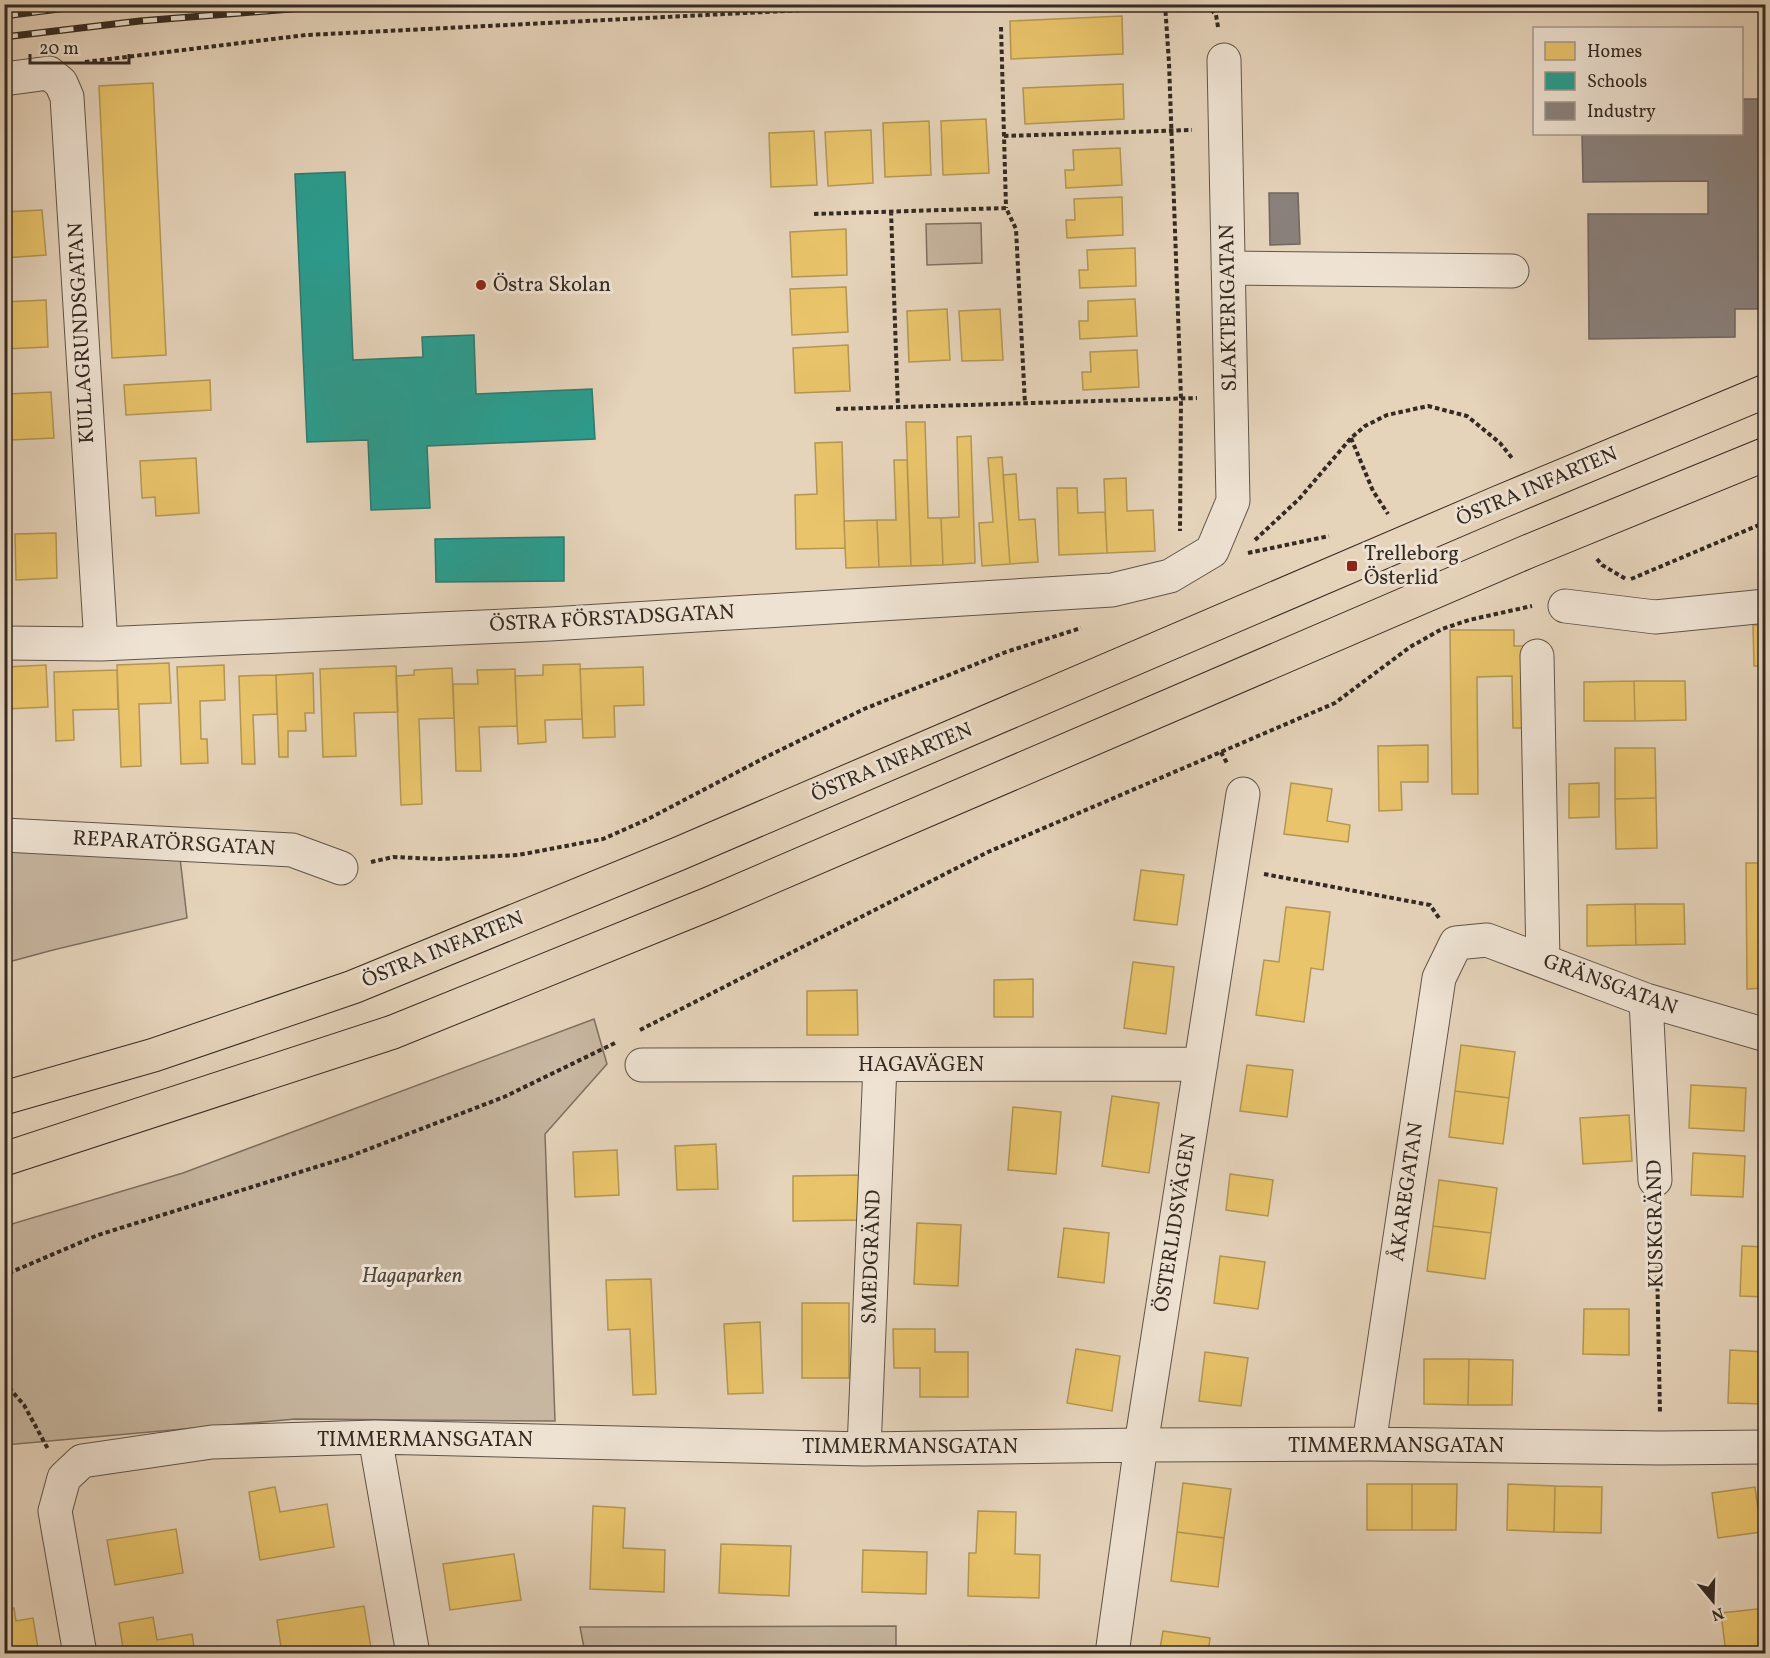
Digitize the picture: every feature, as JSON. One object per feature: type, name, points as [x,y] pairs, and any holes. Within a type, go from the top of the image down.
[{"type":"main road","name":"ÖSTRA INFARTEN","points":[[4,1098],[154,1054],[353,987],[678,854],[1495,504],[1766,391]]},
{"type":"main road","points":[[4,1159],[404,1027],[711,903],[1529,551],[1766,454]]},
{"type":"street","name":"SLAKTERIGATAN","points":[[1224,60],[1233,501],[1227,553]]},
{"type":"street","points":[[4,79],[49,73]]},
{"type":"street","name":"KULLAGRUNDSGATAN","points":[[49,73],[61,83],[67,97],[72,150],[101,644]]},
{"type":"street","points":[[1228,268],[1512,271]]},
{"type":"street","name":"ÖSTRA FÖRSTADSGATAN","points":[[4,643],[101,644],[550,624],[1112,590],[1170,576],[1227,553]]},
{"type":"street","points":[[1565,606],[1655,616],[1766,606]]},
{"type":"street","points":[[1537,656],[1543,961]]},
{"type":"street","name":"ÖSTERLIDSVÄGEN","points":[[1112,1653],[1141,1445],[1243,794]]},
{"type":"street","name":"REPARATÖRSGATAN","points":[[4,835],[292,850],[341,868]]},
{"type":"street","name":"GRÄNSGATAN","points":[[1456,943],[1487,940],[1646,1000],[1766,1035]]},
{"type":"street","name":"ÅKAREGATAN","points":[[1369,1444],[1439,978],[1456,943]]},
{"type":"street","name":"KUSKGRÄND","points":[[1646,1000],[1655,1180]]},
{"type":"street","name":"HAGAVÄGEN","points":[[642,1065],[1201,1064]]},
{"type":"street","name":"SMEDGRÄND","points":[[864,1449],[880,1065]]},
{"type":"street","points":[[375,1437],[413,1653]]},
{"type":"street","name":"TIMMERMANSGATAN","points":[[64,1478],[82,1461],[212,1442],[375,1437],[864,1449],[1369,1444],[1660,1448],[1766,1447]]},
{"type":"street","points":[[64,1478],[55,1511],[80,1653]]},
{"type":"path","points":[[49,73],[87,62],[306,35],[925,4]]},
{"type":"path","points":[[1165,4],[1181,398],[1180,535],[1170,576]]},
{"type":"path","points":[[1001,27],[1006,208],[1016,229],[1025,404]]},
{"type":"path","points":[[1004,136],[1225,129]]},
{"type":"path","points":[[814,214],[1006,208]]},
{"type":"path","points":[[891,211],[898,408]]},
{"type":"path","points":[[836,410],[1231,397]]},
{"type":"path","points":[[1250,544],[1299,499],[1351,438],[1365,426],[1387,415],[1428,406],[1467,416],[1500,443],[1512,458]]},
{"type":"path","points":[[1351,438],[1373,491],[1388,514]]},
{"type":"path","points":[[1628,580],[1766,522]]},
{"type":"path","points":[[1227,553],[1340,534]]},
{"type":"path","points":[[1594,555],[1602,565],[1635,584]]},
{"type":"path","points":[[633,1034],[987,852],[1335,703],[1410,647],[1442,629],[1469,620],[1539,605],[1565,606]]},
{"type":"path","points":[[341,868],[393,857],[438,859],[518,855],[603,839],[648,819],[864,709],[1006,652],[1082,628]]},
{"type":"path","points":[[1232,868],[1430,905],[1456,943]]},
{"type":"path","points":[[4,1279],[9,1274],[98,1235],[348,1157],[504,1097],[622,1039]]},
{"type":"path","name":"KUSKGRÄND","points":[[1655,1180],[1660,1448]]},
{"type":"path","points":[[4,1382],[24,1405],[64,1478]]},
{"type":"green space","points":[[981,223],[982,263],[927,265],[926,224]]},
{"type":"green space","points":[[5,850],[180,858],[187,918],[5,963]]},
{"type":"green space","name":"Hagaparken","points":[[594,1019],[607,1064],[545,1134],[555,1421],[295,1419],[5,1445],[5,1226],[183,1173]]},
{"type":"green space","points":[[896,1626],[896,1654],[585,1653],[580,1627]]},
{"type":"building: Homes","points":[[1122,16],[1123,54],[1011,59],[1010,21]]},
{"type":"building: Homes","points":[[153,83],[166,355],[112,358],[99,86]]},
{"type":"building: Homes","points":[[1123,84],[1124,119],[1025,124],[1023,88]]},
{"type":"building: Homes","points":[[986,119],[989,173],[943,175],[941,121]]},
{"type":"building: Homes","points":[[929,121],[931,175],[885,177],[883,123]]},
{"type":"building: Homes","points":[[871,130],[873,183],[828,186],[825,132]]},
{"type":"building: Homes","points":[[814,131],[817,185],[771,187],[769,133]]},
{"type":"building: Homes","points":[[1120,148],[1122,185],[1066,188],[1065,170],[1074,170],[1073,150]]},
{"type":"building: Homes","points":[[1122,197],[1123,235],[1067,238],[1066,220],[1075,220],[1074,199]]},
{"type":"building: Homes","points":[[42,210],[46,255],[4,258],[4,212]]},
{"type":"building: Homes","points":[[846,229],[847,275],[792,277],[790,232]]},
{"type":"building: Homes","points":[[1135,248],[1136,286],[1080,288],[1079,270],[1088,270],[1087,250]]},
{"type":"building: Homes","points":[[846,287],[848,332],[792,335],[790,289]]},
{"type":"building: Homes","points":[[1135,299],[1137,336],[1080,339],[1079,321],[1088,321],[1088,301]]},
{"type":"building: Homes","points":[[46,300],[48,347],[5,349],[4,302]]},
{"type":"building: Homes","points":[[947,309],[950,360],[909,362],[907,311]]},
{"type":"building: Homes","points":[[1000,309],[1003,360],[962,361],[959,311]]},
{"type":"building: Homes","points":[[848,345],[850,391],[795,393],[793,348]]},
{"type":"building: Homes","points":[[1137,350],[1139,387],[1083,390],[1082,372],[1091,372],[1090,352]]},
{"type":"building: Homes","points":[[210,380],[211,410],[126,415],[124,385]]},
{"type":"building: Homes","points":[[51,392],[54,438],[10,440],[7,394]]},
{"type":"building: Homes","points":[[906,422],[925,422],[928,518],[941,518],[943,565],[911,566]]},
{"type":"building: Homes","points":[[971,436],[975,563],[943,565],[941,518],[959,517],[957,437]]},
{"type":"building: Homes","points":[[842,442],[845,548],[796,549],[795,495],[817,494],[815,443]]},
{"type":"building: Homes","points":[[1002,457],[1010,564],[982,566],[979,523],[993,522],[988,458]]},
{"type":"building: Homes","points":[[196,458],[199,513],[156,516],[155,497],[142,498],[140,461]]},
{"type":"building: Homes","points":[[894,460],[907,460],[911,566],[879,567],[877,520],[896,520]]},
{"type":"building: Homes","points":[[1016,474],[1019,520],[1035,519],[1038,562],[1010,564],[1003,475]]},
{"type":"building: Homes","points":[[1126,478],[1127,511],[1153,510],[1155,551],[1107,553],[1104,479]]},
{"type":"building: Homes","points":[[1057,488],[1077,488],[1078,513],[1105,512],[1107,553],[1059,555]]},
{"type":"building: Homes","points":[[877,520],[879,567],[846,568],[844,521]]},
{"type":"building: Homes","points":[[56,533],[57,578],[16,580],[15,534]]},
{"type":"building: Homes","points":[[1753,625],[1766,625],[1766,666],[1754,666]]},
{"type":"building: Homes","points":[[1450,630],[1514,630],[1514,646],[1532,646],[1533,728],[1513,728],[1512,676],[1477,677],[1478,794],[1452,794]]},
{"type":"building: Homes","points":[[169,663],[171,703],[139,704],[141,766],[121,767],[117,665]]},
{"type":"building: Homes","points":[[580,664],[582,719],[545,720],[546,742],[518,744],[515,676],[543,675],[543,665]]},
{"type":"building: Homes","points":[[46,665],[48,707],[6,709],[5,667]]},
{"type":"building: Homes","points":[[224,665],[225,700],[200,701],[201,739],[207,739],[208,763],[181,764],[177,667]]},
{"type":"building: Homes","points":[[396,666],[398,712],[354,713],[356,756],[323,757],[320,669]]},
{"type":"building: Homes","points":[[4,667],[6,709],[4,709]]},
{"type":"building: Homes","points":[[643,667],[644,705],[614,706],[615,737],[583,738],[580,669]]},
{"type":"building: Homes","points":[[452,668],[454,718],[419,719],[422,804],[401,805],[396,676],[414,675],[414,670]]},
{"type":"building: Homes","points":[[515,669],[517,726],[479,727],[481,771],[456,771],[453,684],[478,684],[477,670]]},
{"type":"building: Homes","points":[[117,670],[118,709],[73,710],[74,740],[56,741],[54,672]]},
{"type":"building: Homes","points":[[313,673],[314,713],[305,713],[306,731],[288,731],[288,757],[279,757],[276,675]]},
{"type":"building: Homes","points":[[276,675],[277,714],[253,715],[255,764],[242,764],[239,676]]},
{"type":"building: Homes","points":[[1634,681],[1685,681],[1686,720],[1635,721]]},
{"type":"building: Homes","points":[[1634,681],[1635,721],[1584,721],[1584,682]]},
{"type":"building: Homes","points":[[1428,745],[1428,782],[1401,782],[1402,810],[1379,811],[1378,746]]},
{"type":"building: Homes","points":[[1615,748],[1655,748],[1656,798],[1615,799]]},
{"type":"building: Homes","points":[[1291,783],[1332,789],[1327,821],[1350,825],[1348,842],[1284,834]]},
{"type":"building: Homes","points":[[1599,783],[1599,817],[1569,818],[1569,784]]},
{"type":"building: Homes","points":[[1656,798],[1657,848],[1616,849],[1615,799]]},
{"type":"building: Homes","points":[[1746,863],[1766,863],[1766,988],[1747,989]]},
{"type":"building: Homes","points":[[1141,870],[1184,875],[1177,925],[1134,920]]},
{"type":"building: Homes","points":[[1635,904],[1636,945],[1587,946],[1587,905]]},
{"type":"building: Homes","points":[[1635,904],[1684,904],[1685,944],[1636,945]]},
{"type":"building: Homes","points":[[1286,907],[1330,912],[1323,970],[1311,968],[1304,1022],[1256,1015],[1264,960],[1279,962]]},
{"type":"building: Homes","points":[[1133,962],[1174,967],[1166,1034],[1124,1028]]},
{"type":"building: Homes","points":[[1033,979],[1033,1017],[994,1017],[994,980]]},
{"type":"building: Homes","points":[[857,990],[858,1035],[807,1035],[807,991]]},
{"type":"building: Homes","points":[[1461,1045],[1515,1052],[1509,1098],[1455,1091]]},
{"type":"building: Homes","points":[[1247,1065],[1293,1070],[1287,1117],[1240,1111]]},
{"type":"building: Homes","points":[[1691,1085],[1746,1088],[1744,1131],[1689,1128]]},
{"type":"building: Homes","points":[[1455,1091],[1509,1098],[1503,1144],[1449,1137]]},
{"type":"building: Homes","points":[[1112,1096],[1159,1103],[1149,1173],[1102,1166]]},
{"type":"building: Homes","points":[[1013,1107],[1061,1112],[1056,1174],[1008,1170]]},
{"type":"building: Homes","points":[[1629,1115],[1632,1161],[1583,1164],[1580,1118]]},
{"type":"building: Homes","points":[[716,1144],[718,1189],[677,1190],[675,1146]]},
{"type":"building: Homes","points":[[617,1150],[619,1195],[575,1197],[573,1152]]},
{"type":"building: Homes","points":[[1693,1153],[1745,1156],[1743,1197],[1691,1195]]},
{"type":"building: Homes","points":[[1230,1174],[1273,1180],[1268,1216],[1226,1210]]},
{"type":"building: Homes","points":[[863,1175],[863,1220],[793,1221],[793,1176]]},
{"type":"building: Homes","points":[[1439,1180],[1497,1188],[1491,1233],[1433,1226]]},
{"type":"building: Homes","points":[[917,1223],[961,1225],[958,1286],[914,1284]]},
{"type":"building: Homes","points":[[1433,1226],[1491,1233],[1485,1279],[1427,1271]]},
{"type":"building: Homes","points":[[1064,1228],[1109,1233],[1104,1283],[1058,1277]]},
{"type":"building: Homes","points":[[1742,1246],[1766,1247],[1766,1297],[1740,1296]]},
{"type":"building: Homes","points":[[1220,1256],[1265,1262],[1258,1309],[1214,1303]]},
{"type":"building: Homes","points":[[651,1279],[656,1394],[633,1395],[630,1329],[608,1330],[606,1280]]},
{"type":"building: Homes","points":[[802,1303],[849,1303],[849,1378],[802,1378]]},
{"type":"building: Homes","points":[[1584,1309],[1629,1309],[1629,1355],[1583,1354]]},
{"type":"building: Homes","points":[[760,1322],[763,1393],[728,1394],[724,1324]]},
{"type":"building: Homes","points":[[893,1329],[935,1329],[935,1352],[968,1352],[968,1397],[920,1397],[920,1368],[894,1368]]},
{"type":"building: Homes","points":[[1076,1349],[1120,1356],[1112,1411],[1067,1403]]},
{"type":"building: Homes","points":[[1730,1350],[1766,1352],[1766,1404],[1728,1403]]},
{"type":"building: Homes","points":[[1205,1352],[1248,1358],[1241,1406],[1199,1401]]},
{"type":"building: Homes","points":[[1424,1359],[1469,1359],[1468,1405],[1424,1404]]},
{"type":"building: Homes","points":[[1469,1359],[1513,1360],[1512,1405],[1468,1405]]},
{"type":"building: Homes","points":[[1183,1483],[1231,1489],[1224,1538],[1177,1532]]},
{"type":"building: Homes","points":[[1367,1484],[1412,1484],[1412,1530],[1367,1530]]},
{"type":"building: Homes","points":[[1412,1484],[1457,1484],[1456,1530],[1412,1530]]},
{"type":"building: Homes","points":[[1508,1484],[1555,1486],[1554,1532],[1507,1530]]},
{"type":"building: Homes","points":[[1555,1486],[1602,1487],[1601,1533],[1554,1532]]},
{"type":"building: Homes","points":[[275,1487],[280,1512],[327,1504],[334,1547],[260,1560],[249,1492]]},
{"type":"building: Homes","points":[[1755,1487],[1761,1532],[1718,1538],[1712,1493]]},
{"type":"building: Homes","points":[[593,1506],[625,1508],[623,1548],[665,1550],[664,1592],[590,1589]]},
{"type":"building: Homes","points":[[978,1511],[1016,1512],[1015,1554],[1040,1555],[1039,1598],[968,1596],[969,1553],[976,1553]]},
{"type":"building: Homes","points":[[176,1529],[183,1573],[115,1585],[107,1540]]},
{"type":"building: Homes","points":[[1177,1532],[1224,1538],[1218,1587],[1171,1581]]},
{"type":"building: Homes","points":[[721,1544],[791,1546],[789,1596],[719,1593]]},
{"type":"building: Homes","points":[[863,1550],[927,1552],[926,1594],[862,1592]]},
{"type":"building: Homes","points":[[514,1554],[521,1600],[450,1610],[443,1564]]},
{"type":"building: Homes","points":[[364,1606],[372,1654],[282,1654],[277,1620]]},
{"type":"building: Homes","points":[[14,1608],[16,1621],[33,1618],[39,1654],[4,1654],[4,1609]]},
{"type":"building: Homes","points":[[1766,1608],[1766,1654],[1726,1654],[1721,1613]]},
{"type":"building: Homes","points":[[153,1617],[157,1640],[192,1634],[195,1654],[124,1654],[119,1623]]},
{"type":"building: Homes","points":[[1163,1631],[1210,1638],[1208,1654],[1159,1654]]},
{"type":"building: Homes","points":[[969,1646],[1017,1647],[1017,1654],[969,1654]]},
{"type":"building: Homes","points":[[501,1648],[502,1654],[465,1654]]},
{"type":"building: Schools","points":[[345,172],[353,360],[423,357],[422,337],[474,335],[476,394],[592,389],[595,439],[427,446],[430,508],[371,510],[368,440],[307,442],[295,174]]},
{"type":"building: Schools","points":[[564,537],[564,581],[436,582],[435,539]]},
{"type":"building: Industry","points":[[1762,65],[1766,65],[1766,309],[1735,309],[1735,337],[1589,339],[1588,214],[1708,214],[1708,181],[1583,182],[1582,135],[1743,135],[1743,99],[1763,99]]},
{"type":"building: Industry","points":[[1269,193],[1298,193],[1300,244],[1270,245]]},
{"type":"railway","points":[[4,16],[98,4]]},
{"type":"railway","points":[[4,37],[140,21],[354,4]]},
{"type":"place","name":"Östra Skolan","points":[[481,285]]},
{"type":"place","name":"Trelleborg Österlid","points":[[1352,566]]}]
